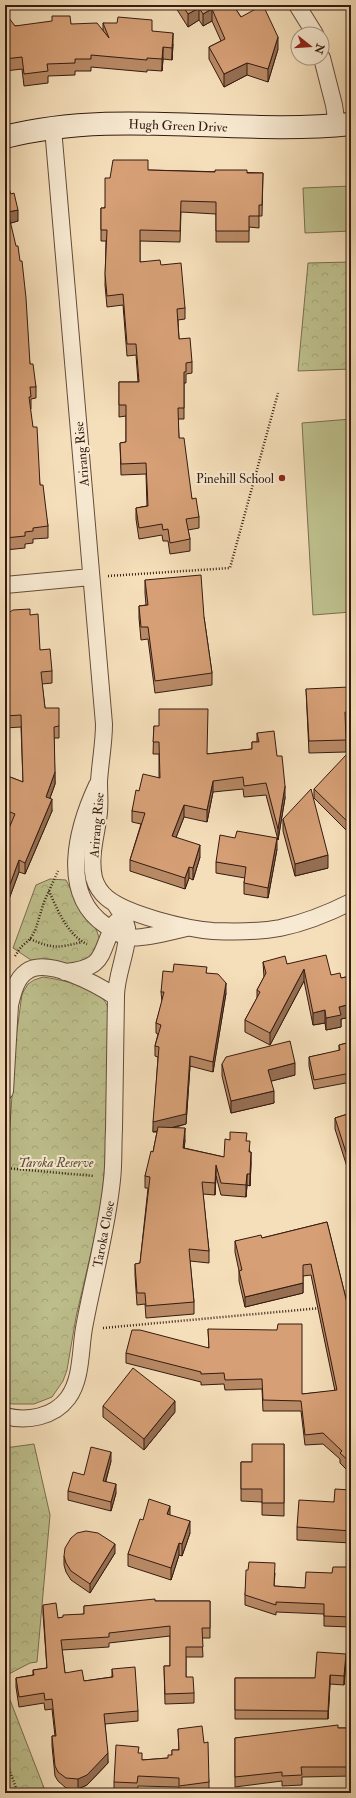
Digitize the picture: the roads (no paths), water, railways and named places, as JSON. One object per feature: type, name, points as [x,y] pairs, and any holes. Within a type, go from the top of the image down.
[{"type":"main road","name":"Hugh Green Drive","points":[[5,137],[53,128],[118,123],[263,127],[344,125]]},
{"type":"street","points":[[297,5],[310,26]]},
{"type":"street","points":[[324,66],[334,105],[344,125]]},
{"type":"street","name":"Arirang Rise","points":[[53,128],[104,724],[102,761],[99,780],[99,812],[95,830],[92,866],[95,879],[100,890],[124,910],[188,927],[237,932],[280,928],[333,911],[351,902]]},
{"type":"street","points":[[5,585],[92,577]]},
{"type":"street","name":"Arirang Rise","points":[[99,780],[86,809],[75,871],[80,894],[87,906],[94,916],[111,929],[127,937],[160,934],[188,927]]},
{"type":"street","points":[[64,972],[82,970],[94,964],[104,951],[111,929],[124,910]]},
{"type":"street","name":"Taroka Close","points":[[5,1416],[22,1419],[46,1415],[59,1407],[68,1398],[74,1386],[77,1374],[84,1329],[106,1222],[113,1178],[116,997],[117,980],[127,937],[124,910]]},
{"type":"street","points":[[5,1091],[10,1005],[17,982],[22,975],[35,967],[53,969],[93,983],[116,997]]},
{"type":"place","name":"Pinehill School","points":[[282,478]]},
{"type":"park label","name":"Taroka Reserve","points":[[56,1162]]}]
